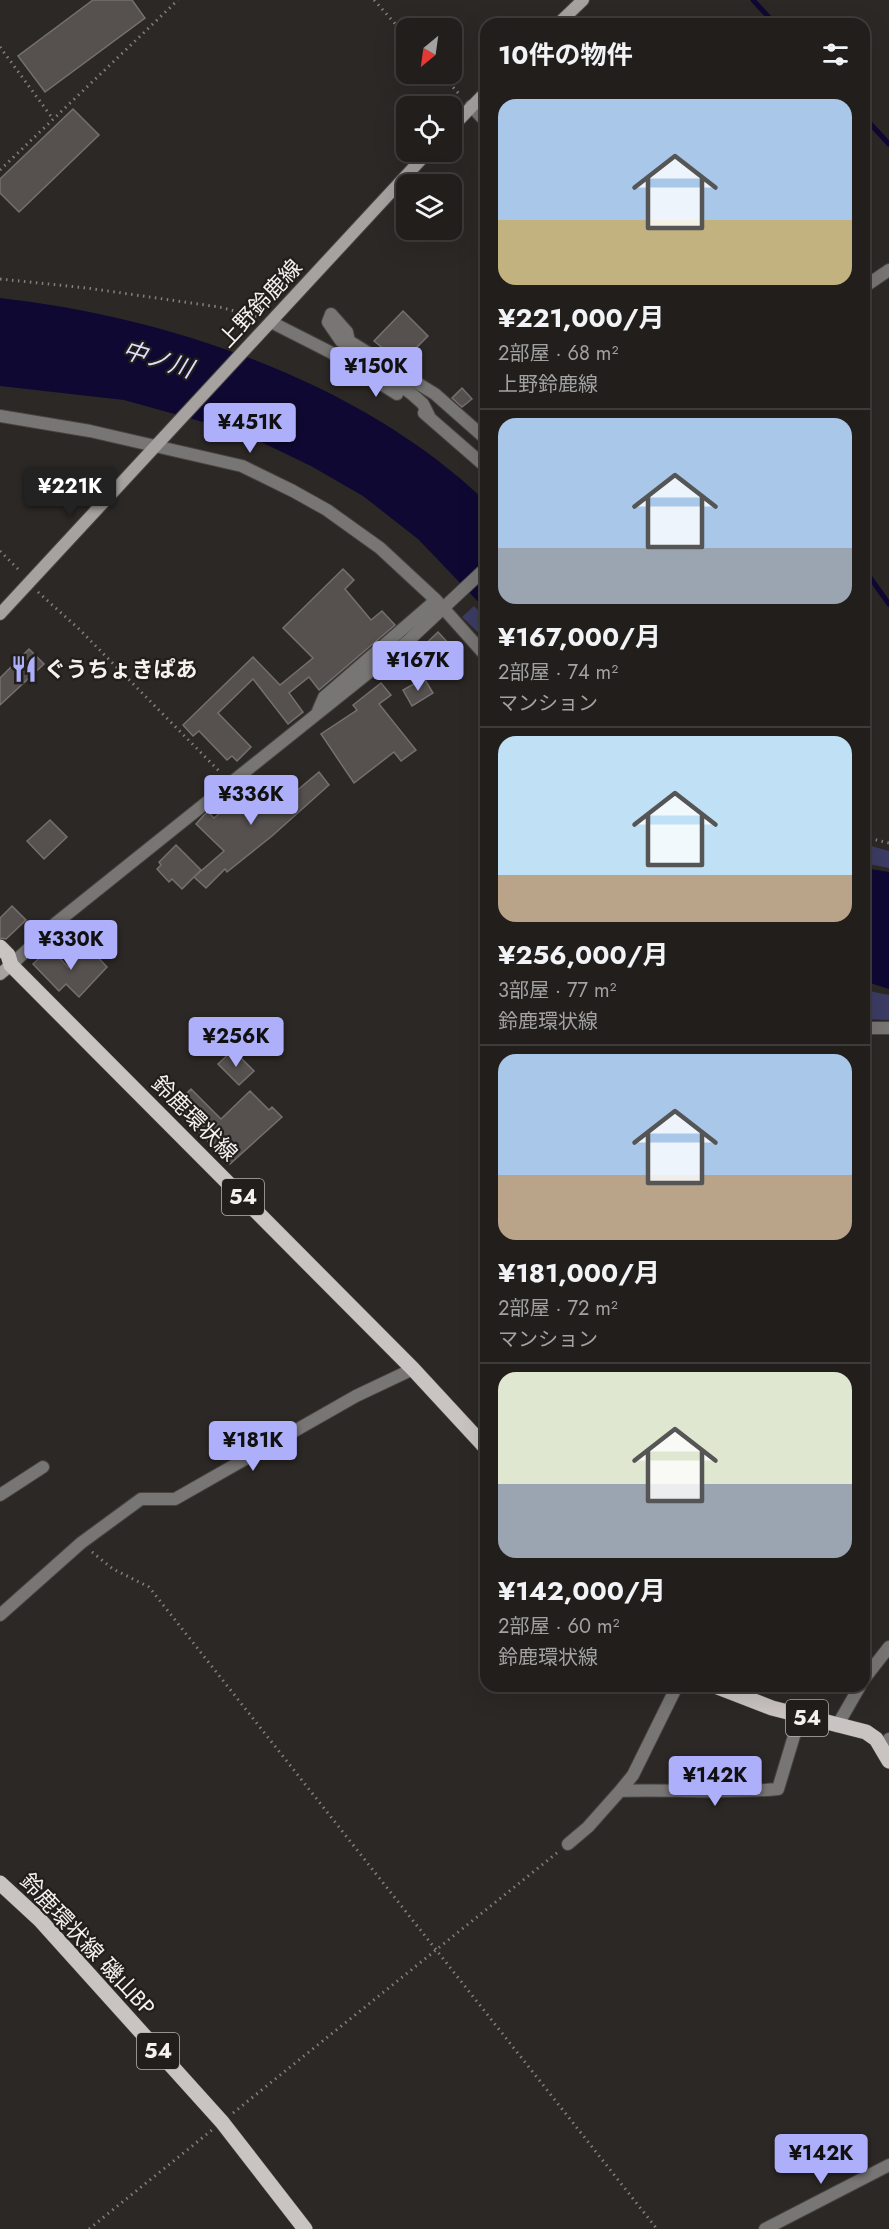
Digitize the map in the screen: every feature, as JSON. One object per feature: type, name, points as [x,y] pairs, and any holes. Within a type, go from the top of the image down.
[{"type":"main road","points":[[564,18],[583,0]]},
{"type":"main road","points":[[462,116],[480,98]]},
{"type":"main road","name":"上野鈴鹿線","points":[[0,614],[419,162]]},
{"type":"main road","name":"鈴鹿環状線","points":[[0,947],[8,954],[5,970],[413,1369],[480,1442]]},
{"type":"main road","name":"54","points":[[731,1692],[772,1708],[866,1732],[886,1749]]},
{"type":"main road","name":"鈴鹿環状線 磯山BP","points":[[0,1883],[40,1920],[222,2122],[305,2229]]},
{"type":"street","points":[[471,106],[480,116]]},
{"type":"street","points":[[870,283],[889,270]]},
{"type":"street","points":[[429,416],[423,404],[413,395],[341,341],[328,322],[331,314],[347,332],[349,341],[435,394],[480,434]]},
{"type":"street","points":[[271,322],[330,352],[429,416],[480,463]]},
{"type":"street","points":[[0,416],[159,443],[242,466],[327,510],[380,548],[442,604],[480,649]]},
{"type":"street","points":[[5,970],[56,923],[408,641],[442,604],[480,573]]},
{"type":"street","points":[[870,1028],[889,1028]]},
{"type":"street","points":[[0,1615],[81,1543],[141,1499],[175,1499],[356,1396],[413,1369]]},
{"type":"street","points":[[0,1495],[43,1467]]},
{"type":"street","points":[[870,1671],[889,1647]]},
{"type":"street","points":[[568,1844],[588,1827],[633,1775],[674,1692]]},
{"type":"street","points":[[837,1726],[857,1692]]},
{"type":"street","points":[[620,1791],[673,1789],[713,1792],[778,1789],[800,1716]]},
{"type":"street","points":[[765,2229],[889,2165]]},
{"type":"path","points":[[0,170],[178,0]]},
{"type":"path","points":[[374,0],[396,25]]},
{"type":"path","points":[[0,47],[53,119]]},
{"type":"path","points":[[450,84],[471,106]]},
{"type":"path","points":[[0,279],[87,288],[219,307],[271,322]]},
{"type":"path","points":[[0,551],[230,782]]},
{"type":"path","points":[[870,838],[889,843]]},
{"type":"path","points":[[81,1543],[114,1569],[149,1587],[437,1948],[657,2229]]},
{"type":"path","points":[[89,2229],[568,1844]]},
{"type":"shaded area","points":[[474,606],[480,612],[480,634],[462,617]]},
{"type":"shaded area","points":[[870,846],[889,851],[889,868],[870,864]]},
{"type":"shaded area","points":[[870,991],[889,995],[889,1020],[870,1019]]},
{"type":"water","name":"中ノ川","points":[[0,298],[64,307],[130,321],[195,339],[260,362],[322,390],[382,422],[436,460],[480,497],[480,604],[418,539],[363,496],[311,466],[259,441],[221,427],[124,400],[0,386]]},
{"type":"water","points":[[870,869],[889,872],[889,989],[870,983]]},
{"type":"building","points":[[93,0],[132,0],[145,18],[45,92],[18,56]]},
{"type":"building","points":[[73,109],[99,135],[19,212],[0,193],[0,179]]},
{"type":"building","points":[[403,311],[428,336],[401,363],[374,341]]},
{"type":"building","points":[[462,388],[472,399],[462,407],[452,398]]},
{"type":"building","points":[[343,569],[354,580],[345,589],[371,620],[382,611],[395,625],[319,690],[309,677],[289,693],[303,712],[288,724],[253,679],[218,713],[251,747],[237,761],[232,756],[227,760],[199,731],[193,736],[183,725],[253,657],[280,685],[313,658],[283,628]]},
{"type":"building","points":[[438,632],[450,645],[427,667],[415,654]]},
{"type":"building","name":"ぐうちょきぱあ","points":[[29,649],[44,664],[0,705],[0,678]]},
{"type":"building","points":[[424,678],[433,693],[412,706],[403,690]]},
{"type":"building","points":[[381,683],[391,695],[379,704],[416,750],[401,761],[394,752],[354,783],[321,734],[357,710],[353,705]]},
{"type":"building","points":[[319,772],[329,785],[272,836],[227,872],[225,869],[206,888],[194,877],[224,851],[196,824],[204,815],[208,812],[214,818],[248,789],[270,813]]},
{"type":"building","points":[[50,820],[67,837],[44,859],[27,841]]},
{"type":"building","points":[[176,845],[201,870],[182,889],[172,879],[169,882],[157,869],[161,865],[159,862]]},
{"type":"building","points":[[12,906],[26,920],[6,939],[0,938],[0,918]]},
{"type":"building","points":[[50,948],[68,967],[89,948],[107,967],[79,997],[66,984],[59,991],[33,964]]},
{"type":"building","points":[[233,1050],[254,1071],[239,1085],[218,1064]]},
{"type":"building","points":[[191,1089],[221,1119],[250,1091],[269,1110],[272,1107],[282,1117],[230,1164],[174,1106]]},
{"type":"waterway","points":[[753,0],[770,18]]},
{"type":"waterway","points":[[870,123],[889,144]]},
{"type":"waterway","points":[[870,577],[889,604]]},
{"type":"place","name":"ぐうちょきぱあ","points":[[24,669]]}]
